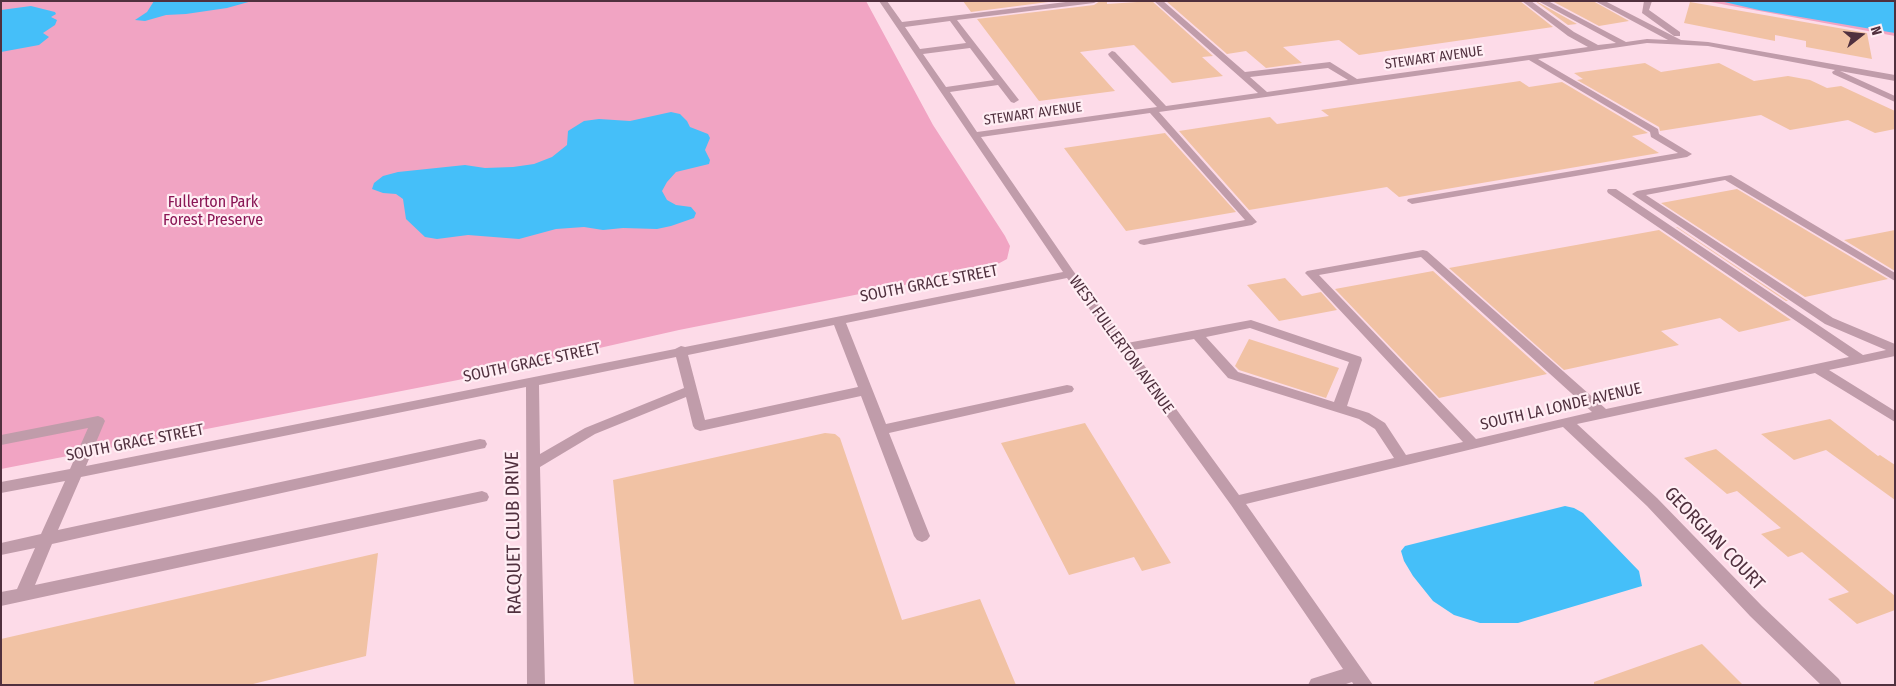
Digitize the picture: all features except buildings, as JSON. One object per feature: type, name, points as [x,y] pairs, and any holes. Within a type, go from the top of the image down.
[{"type":"street","name":"WEST FULLERTON AVENUE","points":[[883,1],[1070,274],[1236,501],[1360,679]]},
{"type":"street","points":[[900,25],[1094,1]]},
{"type":"street","points":[[1158,1],[1266,95]]},
{"type":"street","points":[[1526,1],[1571,34],[1598,49]]},
{"type":"street","points":[[1542,1],[1624,44]]},
{"type":"street","points":[[1599,1],[1684,42]]},
{"type":"street","points":[[1648,1],[1646,11],[1684,42]]},
{"type":"street","points":[[952,19],[1014,100]]},
{"type":"street","name":"STEWART AVENUE","points":[[976,135],[1647,41],[1684,42],[1895,78]]},
{"type":"street","points":[[918,52],[972,45]]},
{"type":"street","points":[[1112,54],[1164,109]]},
{"type":"street","points":[[1412,201],[1687,154],[1654,135],[1655,131],[1531,58]]},
{"type":"street","points":[[1243,75],[1330,65],[1356,82]]},
{"type":"street","points":[[1825,65],[1895,99]]},
{"type":"street","points":[[944,90],[1000,82]]},
{"type":"street","points":[[1144,242],[1252,222],[1152,111]]},
{"type":"street","points":[[1895,278],[1726,177],[1637,194],[1829,321],[1895,351]]},
{"type":"street","points":[[1612,191],[1862,360]]},
{"type":"street","points":[[1473,444],[1311,273],[1423,252],[1604,415]]},
{"type":"street","name":"SOUTH GRACE STREET","points":[[1,488],[681,350],[1070,274]]},
{"type":"street","points":[[838,319],[922,536]]},
{"type":"street","points":[[1123,348],[1250,324],[1356,360],[1339,408]]},
{"type":"street","points":[[1197,335],[1232,376],[1364,416],[1380,426],[1403,461]]},
{"type":"street","points":[[681,350],[700,426],[866,390]]},
{"type":"street","name":"SOUTH LA LONDE AVENUE","points":[[1236,501],[1566,422],[1819,370],[1895,351]]},
{"type":"street","points":[[1819,370],[1895,417]]},
{"type":"street","name":"RACQUET CLUB DRIVE","points":[[532,381],[536,685]]},
{"type":"street","points":[[881,430],[1067,389]]},
{"type":"street","points":[[532,466],[590,431],[691,390]]},
{"type":"street","points":[[1,440],[98,421],[23,594]]},
{"type":"street","name":"GEORGIAN COURT","points":[[1566,422],[1652,502],[1756,611],[1833,685]]},
{"type":"street","points":[[1,549],[480,444]]},
{"type":"street","points":[[1,599],[482,497]]},
{"type":"street","points":[[1317,685],[1360,679]]},
{"type":"green space","name":"Fullerton Park Forest Preserve","points":[[1,1],[866,1],[933,125],[1005,236],[1010,246],[1007,259],[994,266],[970,272],[679,330],[458,380],[1,469]]},
{"type":"green space","points":[[1705,1],[1895,1],[1895,36]]},
{"type":"water","points":[[154,1],[252,1],[227,8],[166,15],[145,21],[135,20],[147,12]]},
{"type":"water","points":[[1720,1],[1895,1],[1895,33],[1759,10]]},
{"type":"water","points":[[31,6],[55,12],[56,14],[51,17],[57,20],[55,25],[43,33],[49,37],[39,45],[1,52],[1,10]]},
{"type":"water","points":[[671,112],[680,114],[690,127],[708,134],[710,138],[705,150],[710,160],[709,164],[676,172],[667,182],[662,191],[667,200],[676,205],[691,207],[696,213],[694,218],[671,226],[657,229],[623,228],[603,230],[584,227],[556,229],[519,239],[468,235],[437,239],[425,237],[406,219],[403,199],[396,194],[383,193],[372,189],[374,183],[383,176],[398,172],[465,165],[485,168],[534,164],[552,157],[567,145],[568,131],[584,121],[599,119],[630,121]]},
{"type":"water","points":[[1565,506],[1583,513],[1639,571],[1642,586],[1518,623],[1480,623],[1454,615],[1433,601],[1413,576],[1404,561],[1401,551],[1405,546]]}]
